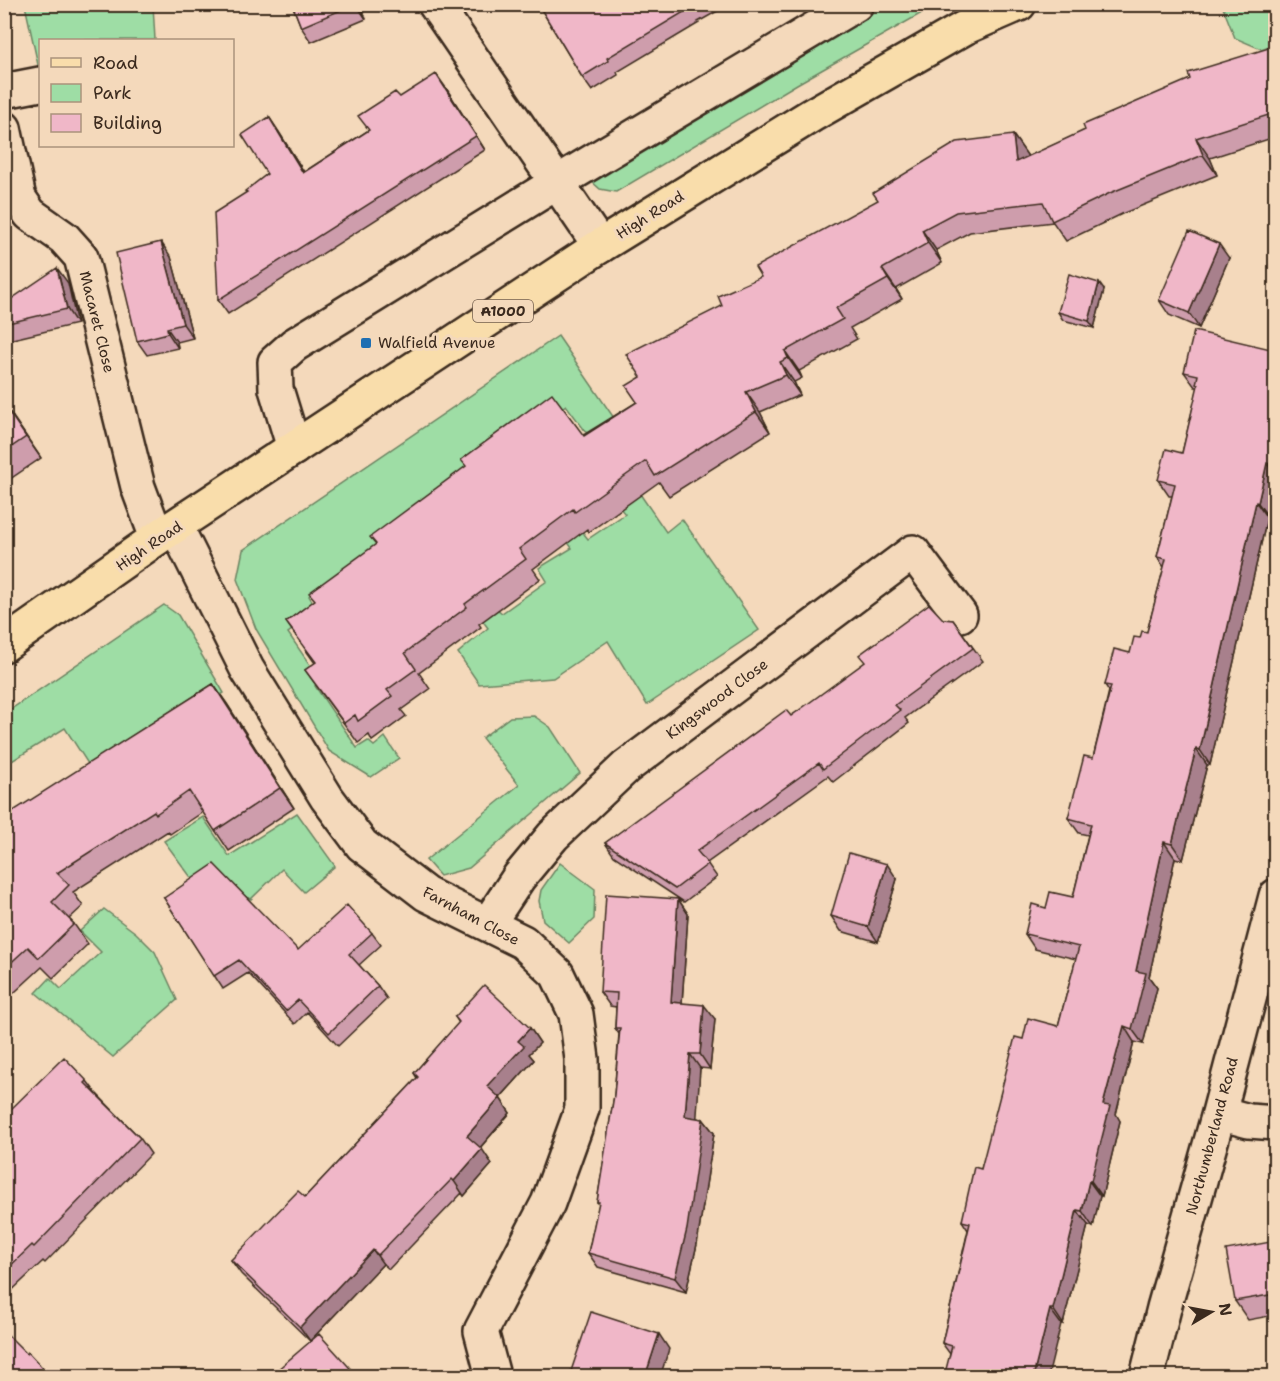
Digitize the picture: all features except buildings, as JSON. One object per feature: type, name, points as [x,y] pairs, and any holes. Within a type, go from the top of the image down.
[{"type":"main road","name":"High Road","points":[[4,645],[167,533],[600,246],[812,115],[966,27],[1018,4]]},
{"type":"street","points":[[435,4],[600,246]]},
{"type":"street","points":[[294,448],[276,389],[275,362],[294,345],[558,182],[856,4]]},
{"type":"street","points":[[4,91],[39,84]]},
{"type":"street","name":"Macaret Close","points":[[4,128],[19,198],[30,214],[64,237],[81,257],[138,488],[167,533]]},
{"type":"street","name":"Farnham Close","points":[[167,533],[247,669],[327,798],[362,845],[426,894],[524,942],[557,974],[576,1014],[582,1059],[582,1109],[551,1192],[482,1331],[493,1377]]},
{"type":"street","name":"Kingswood Close","points":[[488,924],[519,877],[553,836],[626,767],[913,552],[960,615]]},
{"type":"street","name":"Northumberland Road","points":[[1147,1377],[1275,896]]},
{"type":"street","points":[[1219,1113],[1250,1121],[1275,1123]]},
{"type":"green space","points":[[25,5],[153,5],[155,39],[39,39],[39,69]]},
{"type":"green space","points":[[880,5],[936,5],[797,84],[616,192],[600,189],[589,179]]},
{"type":"green space","points":[[1222,5],[1275,5],[1275,44],[1261,49],[1235,38]]},
{"type":"green space","points":[[558,336],[627,437],[603,455],[566,405],[459,479],[464,487],[309,596],[318,611],[288,633],[321,681],[315,686],[357,748],[368,741],[374,746],[385,737],[399,758],[371,777],[329,751],[256,629],[237,579],[243,550]]},
{"type":"green space","points":[[640,494],[666,532],[682,519],[759,630],[647,705],[608,641],[553,678],[479,684],[458,653],[488,628],[482,620],[497,609],[502,613],[547,581],[539,568],[572,548],[567,541],[581,530],[588,539],[625,514],[620,508]]},
{"type":"green space","points":[[164,605],[178,615],[224,693],[94,773],[65,728],[5,764],[4,714]]},
{"type":"green space","points":[[534,716],[550,727],[580,773],[469,868],[440,876],[426,860],[519,785],[482,738],[510,717]]},
{"type":"green space","points":[[297,813],[335,866],[304,892],[282,869],[251,899],[245,896],[222,919],[164,841],[203,817],[229,856]]},
{"type":"green space","points":[[560,863],[595,889],[594,919],[569,943],[543,920],[539,901],[541,890]]},
{"type":"green space","points":[[104,909],[136,933],[155,952],[177,1000],[113,1057],[36,993],[50,978],[61,989],[101,952],[80,931]]},
{"type":"place","name":"Walfield Avenue","points":[[366,343]]}]
